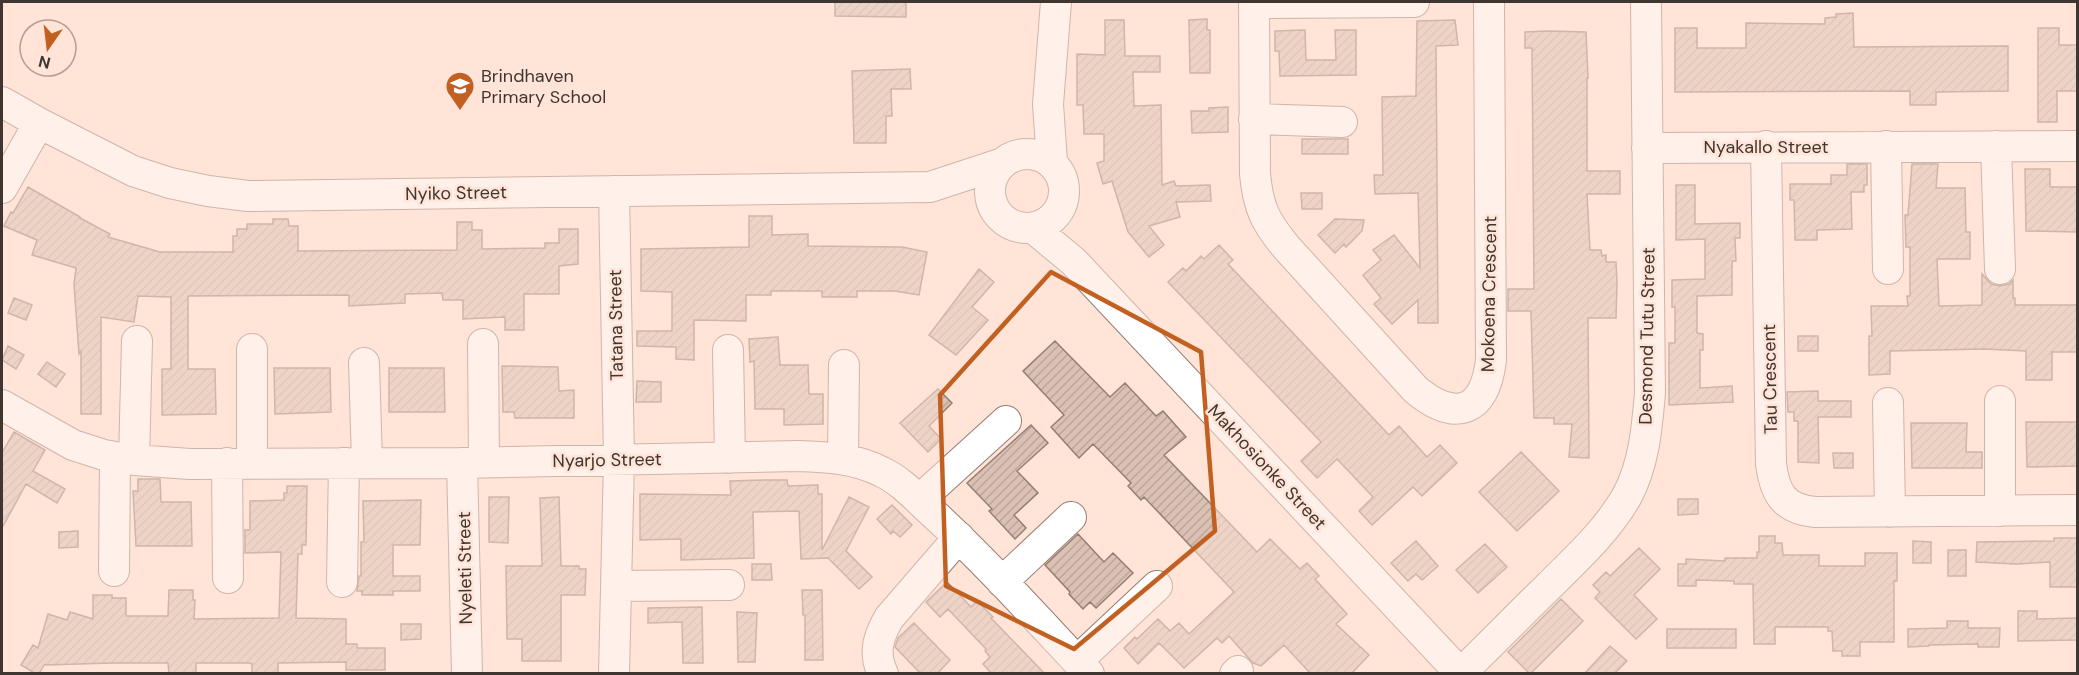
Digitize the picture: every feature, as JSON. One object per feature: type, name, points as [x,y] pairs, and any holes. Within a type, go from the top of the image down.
[{"type":"street","points":[[1048,104],[1009,159],[990,181],[990,200],[994,209],[1006,222],[1023,228],[1032,228],[1050,220],[1062,204],[1064,186],[1062,177],[1052,162],[1048,104],[1056,2]]},
{"type":"street","points":[[1254,2],[1414,2]]},
{"type":"street","name":"Mokoena Crescent","points":[[1254,2],[1254,119],[1257,196],[1262,214],[1272,231],[1416,390],[1441,406],[1454,410],[1464,409],[1484,389],[1491,360],[1490,2]]},
{"type":"street","name":"Desmond Tutu Street","points":[[1460,673],[1609,524],[1628,494],[1641,461],[1650,393],[1646,2]]},
{"type":"street","name":"Nyiko Street","points":[[2,102],[133,171],[170,183],[248,196],[930,187],[1009,159]]},
{"type":"street","points":[[1254,119],[1342,122]]},
{"type":"street","points":[[2,188],[39,123]]},
{"type":"street","name":"Tau Crescent","points":[[1766,146],[1771,464],[1773,479],[1779,494],[1788,504],[1800,511],[2078,510]]},
{"type":"street","points":[[1886,146],[1888,269]]},
{"type":"street","points":[[1996,146],[2000,269]]},
{"type":"street","name":"Nyakallo Street","points":[[1647,148],[2078,146]]},
{"type":"street","points":[[1009,159],[1036,154],[1052,162]]},
{"type":"street","name":"Nyiko Street","points":[[930,187],[994,209]]},
{"type":"street","name":"Tatana Street","points":[[614,191],[619,459],[614,674]]},
{"type":"street","name":"Makhosionke Street","points":[[1062,204],[1063,220],[1073,261]]},
{"type":"street","name":"Makhosionke Street","points":[[1032,228],[1073,261],[1460,673]]},
{"type":"street","points":[[114,571],[137,341]]},
{"type":"street","points":[[473,463],[483,344]]},
{"type":"street","points":[[228,578],[252,349]]},
{"type":"street","points":[[728,350],[730,458]]},
{"type":"street","points":[[342,582],[356,463],[364,363]]},
{"type":"street","points":[[843,459],[844,365]]},
{"type":"street","points":[[2000,401],[2000,511]]},
{"type":"street","points":[[1888,403],[1890,512]]},
{"type":"street","name":"Nyarjo Street","points":[[4,413],[73,445],[124,459],[240,463],[473,463],[797,456],[858,461],[884,472],[959,537],[1083,667],[1157,586]]},
{"type":"street","points":[[918,500],[1006,421]]},
{"type":"street","name":"Nyeleti Street","points":[[467,674],[473,463]]},
{"type":"street","points":[[1002,582],[1071,517]]},
{"type":"street","points":[[883,674],[877,654],[881,631],[959,537]]},
{"type":"street","points":[[616,586],[729,585]]},
{"type":"highlighted area","points":[[1051,272],[1201,352],[1215,531],[1074,649],[946,586],[940,395]]},
{"type":"building","points":[[835,2],[906,2],[906,17],[835,16]]},
{"type":"building","points":[[1853,13],[1854,47],[2008,46],[2008,91],[1936,92],[1936,105],[1910,105],[1910,91],[1675,92],[1675,28],[1697,28],[1697,48],[1746,48],[1746,23],[1825,24],[1825,18],[1836,17],[1836,14]]},
{"type":"building","points":[[1207,19],[1207,30],[1210,30],[1210,73],[1190,73],[1189,20]]},
{"type":"building","points":[[1105,20],[1124,20],[1125,56],[1160,56],[1160,72],[1133,72],[1134,106],[1161,105],[1162,185],[1174,181],[1176,186],[1210,185],[1211,201],[1176,202],[1180,217],[1149,226],[1164,245],[1149,257],[1128,232],[1112,181],[1103,184],[1097,163],[1104,161],[1104,134],[1084,134],[1083,105],[1077,105],[1077,54],[1105,55]]},
{"type":"building","points":[[1455,20],[1458,45],[1436,46],[1438,323],[1418,323],[1418,300],[1392,324],[1374,304],[1381,298],[1363,275],[1381,260],[1373,250],[1394,235],[1420,268],[1418,193],[1375,194],[1374,175],[1383,175],[1382,97],[1416,96],[1417,21]]},
{"type":"building","points":[[2038,28],[2059,28],[2059,45],[2078,45],[2078,91],[2057,91],[2057,122],[2038,122]]},
{"type":"building","points":[[1305,30],[1306,60],[1336,60],[1335,30],[1356,30],[1356,75],[1280,76],[1279,51],[1275,51],[1275,31]]},
{"type":"building","points":[[1525,32],[1586,32],[1587,171],[1620,171],[1620,194],[1587,194],[1590,250],[1601,250],[1602,256],[1606,255],[1606,262],[1616,262],[1617,282],[1616,318],[1588,318],[1589,458],[1569,457],[1572,424],[1554,424],[1554,418],[1534,418],[1531,311],[1508,311],[1508,289],[1534,289],[1532,48],[1525,48]]},
{"type":"building","points":[[910,69],[911,89],[891,89],[892,116],[886,116],[886,143],[854,143],[852,71]]},
{"type":"building","points":[[1228,107],[1228,132],[1192,133],[1191,111],[1209,111],[1209,108]]},
{"type":"building","points":[[1302,139],[1348,139],[1348,154],[1302,154]]},
{"type":"building","points":[[1847,164],[1867,164],[1867,185],[1864,185],[1864,192],[1851,192],[1852,229],[1817,230],[1817,240],[1795,240],[1794,200],[1790,200],[1790,184],[1831,184],[1831,175],[1847,175]]},
{"type":"building","points":[[1912,164],[1938,164],[1936,188],[1965,188],[1966,232],[1970,232],[1970,259],[1937,259],[1939,306],[1982,305],[1982,274],[1991,284],[2000,286],[2009,284],[2013,280],[2015,305],[2078,305],[2078,352],[2052,352],[2052,380],[2026,380],[2026,351],[1984,349],[1890,351],[1890,374],[1869,375],[1869,336],[1872,336],[1871,306],[1908,306],[1910,247],[1906,247],[1905,215],[1908,215]]},
{"type":"building","points":[[2025,169],[2050,169],[2050,187],[2078,187],[2078,232],[2026,231]]},
{"type":"building","points":[[1676,185],[1695,185],[1695,224],[1740,223],[1740,238],[1735,238],[1736,261],[1732,261],[1732,295],[1697,296],[1697,333],[1703,334],[1703,350],[1700,350],[1700,388],[1732,386],[1733,402],[1669,405],[1669,343],[1675,343],[1672,280],[1705,279],[1705,239],[1676,240]]},
{"type":"building","points":[[28,187],[110,234],[108,237],[160,252],[233,252],[233,236],[237,236],[237,229],[247,229],[247,224],[273,224],[273,219],[288,219],[289,226],[298,226],[298,251],[457,250],[457,222],[472,222],[472,230],[482,230],[482,249],[545,248],[545,243],[559,243],[559,229],[578,229],[578,264],[559,266],[559,294],[524,294],[524,330],[505,330],[505,317],[463,319],[463,300],[443,300],[442,293],[405,294],[405,303],[349,306],[349,295],[188,296],[188,369],[215,369],[216,414],[162,415],[162,369],[171,369],[171,297],[138,296],[134,322],[101,317],[101,414],[81,414],[81,351],[79,354],[74,284],[76,268],[32,255],[37,240],[4,226]]},
{"type":"building","points":[[1301,193],[1322,193],[1322,209],[1302,209]]},
{"type":"building","points":[[749,216],[772,216],[772,235],[808,234],[808,246],[902,247],[927,252],[919,295],[895,291],[857,291],[857,297],[822,297],[822,291],[771,291],[771,295],[746,295],[746,321],[694,320],[694,360],[676,359],[676,347],[637,346],[637,331],[672,331],[672,292],[641,291],[641,249],[749,247]]},
{"type":"building","points":[[1335,219],[1364,220],[1362,231],[1346,247],[1344,244],[1335,253],[1318,235]]},
{"type":"building","points":[[1219,245],[1233,260],[1228,264],[1389,435],[1399,426],[1427,457],[1440,445],[1457,463],[1422,496],[1413,487],[1372,525],[1359,511],[1373,497],[1337,459],[1317,478],[1301,461],[1321,442],[1168,282],[1183,268],[1186,271],[1201,256],[1204,259]]},
{"type":"building","points":[[979,269],[994,282],[972,307],[988,320],[956,355],[929,335]]},
{"type":"building","points":[[14,298],[32,305],[26,320],[8,313]]},
{"type":"building","points":[[1798,336],[1818,336],[1818,351],[1798,351]]},
{"type":"building","points":[[778,337],[780,365],[808,365],[809,394],[823,394],[823,424],[784,425],[784,409],[755,409],[754,361],[750,362],[749,339]]},
{"type":"building","points":[[1055,341],[1110,397],[1125,383],[1156,416],[1163,411],[1186,437],[1164,455],[1257,552],[1270,539],[1300,569],[1307,563],[1319,576],[1315,579],[1347,614],[1336,624],[1369,655],[1351,674],[1311,674],[1284,645],[1261,666],[1253,663],[1229,636],[1222,643],[1217,638],[1184,668],[1159,643],[1138,664],[1124,648],[1158,619],[1170,631],[1179,623],[1189,634],[1234,592],[1144,497],[1141,500],[1128,486],[1131,483],[1093,444],[1079,458],[1051,427],[1064,415],[1023,371]]},
{"type":"building","points":[[8,346],[24,355],[16,369],[2,360]]},
{"type":"building","points":[[47,362],[65,374],[56,387],[38,374]]},
{"type":"building","points":[[502,366],[558,367],[559,391],[574,390],[574,418],[515,418],[514,412],[503,412]]},
{"type":"building","points":[[274,368],[330,368],[331,412],[275,414]]},
{"type":"building","points":[[389,368],[444,368],[445,412],[389,412]]},
{"type":"building","points":[[637,381],[661,382],[661,402],[636,402]]},
{"type":"building","points":[[938,389],[952,403],[929,426],[941,439],[928,452],[900,423]]},
{"type":"building","points":[[1818,391],[1818,401],[1851,401],[1851,417],[1818,417],[1819,463],[1798,462],[1798,421],[1794,421],[1794,412],[1788,412],[1787,392]]},
{"type":"building","points":[[2026,422],[2078,422],[2078,466],[2027,467]]},
{"type":"building","points":[[1911,423],[1967,423],[1966,452],[1982,452],[1982,468],[1912,468]]},
{"type":"building","points":[[1031,425],[1048,443],[1017,471],[1038,493],[1014,515],[1026,528],[1015,539],[989,511],[992,509],[967,483]]},
{"type":"building","points":[[14,432],[45,450],[33,471],[65,489],[57,503],[26,484],[2,528],[2,453]]},
{"type":"building","points":[[1521,452],[1559,491],[1517,531],[1479,492]]},
{"type":"building","points":[[1833,453],[1853,453],[1853,468],[1834,468]]},
{"type":"building","points":[[138,479],[160,479],[161,502],[191,502],[192,546],[136,546],[133,491],[138,491]]},
{"type":"building","points":[[787,480],[788,486],[818,485],[818,494],[822,494],[822,550],[849,497],[869,507],[846,551],[872,577],[859,589],[828,558],[801,559],[799,511],[753,512],[754,558],[681,560],[681,539],[640,540],[640,494],[731,495],[730,481]]},
{"type":"building","points":[[287,486],[307,486],[306,545],[302,545],[302,554],[298,554],[296,618],[346,619],[346,644],[357,644],[357,648],[385,648],[385,670],[346,670],[346,662],[278,663],[278,674],[252,674],[252,664],[249,663],[196,663],[196,674],[169,674],[168,663],[113,663],[44,665],[39,674],[36,674],[21,665],[33,645],[38,648],[48,614],[67,620],[70,612],[93,619],[93,595],[126,598],[126,616],[168,616],[169,590],[193,590],[194,619],[279,618],[281,552],[245,553],[245,530],[250,530],[250,501],[284,500]]},
{"type":"building","points":[[489,497],[509,497],[508,543],[489,542]]},
{"type":"building","points":[[559,497],[561,566],[579,566],[579,569],[586,569],[585,595],[561,595],[561,661],[522,661],[522,639],[507,639],[506,566],[542,566],[540,498]]},
{"type":"building","points":[[1678,499],[1698,499],[1698,514],[1678,515]]},
{"type":"building","points":[[421,500],[420,545],[393,545],[393,576],[420,576],[420,591],[393,591],[393,595],[362,595],[362,591],[357,591],[359,576],[361,576],[361,542],[364,542],[363,501]]},
{"type":"building","points":[[892,505],[912,525],[900,537],[893,531],[891,534],[877,519]]},
{"type":"building","points":[[78,531],[78,547],[59,548],[59,532]]},
{"type":"building","points":[[1078,534],[1104,562],[1113,553],[1133,573],[1096,608],[1090,602],[1083,609],[1045,565]]},
{"type":"building","points":[[1759,536],[1775,536],[1775,543],[1782,543],[1783,555],[1819,555],[1819,566],[1865,566],[1865,553],[1897,553],[1897,581],[1894,581],[1894,642],[1860,642],[1860,656],[1842,656],[1842,651],[1833,651],[1832,631],[1828,631],[1828,627],[1775,627],[1775,644],[1754,644],[1753,584],[1696,580],[1696,586],[1678,586],[1678,564],[1686,564],[1686,559],[1725,561],[1725,558],[1757,558]]},
{"type":"building","points":[[2054,538],[2078,538],[2078,587],[2050,587],[2050,562],[2016,564],[1976,562],[1977,542],[2054,541]]},
{"type":"building","points":[[1416,541],[1438,566],[1422,580],[1416,574],[1408,581],[1391,563]]},
{"type":"building","points":[[1913,541],[1931,542],[1931,563],[1913,563]]},
{"type":"building","points":[[1485,544],[1507,567],[1478,593],[1456,570]]},
{"type":"building","points":[[1639,548],[1660,569],[1634,595],[1657,619],[1636,639],[1595,598],[1600,592],[1593,585],[1606,572],[1610,576]]},
{"type":"building","points":[[1948,550],[1966,550],[1966,576],[1948,576]]},
{"type":"building","points":[[752,564],[771,564],[772,580],[752,580]]},
{"type":"building","points":[[947,582],[971,607],[977,601],[1045,674],[992,674],[983,664],[990,657],[986,649],[948,609],[940,617],[926,602]]},
{"type":"building","points":[[802,590],[822,590],[823,660],[805,660],[805,615],[803,615]]},
{"type":"building","points":[[1561,599],[1583,621],[1530,674],[1508,652]]},
{"type":"building","points":[[702,607],[703,663],[683,663],[682,622],[648,623],[648,608]]},
{"type":"building","points":[[2018,611],[2037,611],[2037,619],[2078,618],[2078,640],[2018,641]]},
{"type":"building","points":[[737,612],[757,613],[755,662],[738,662]]},
{"type":"building","points":[[1947,621],[1968,621],[1968,628],[2000,628],[1999,647],[1978,647],[1978,644],[1908,647],[1908,629],[1947,628]]},
{"type":"building","points":[[914,623],[950,660],[937,674],[921,674],[895,647],[898,638]]},
{"type":"building","points":[[401,624],[421,624],[421,639],[401,640]]},
{"type":"building","points":[[1667,629],[1736,629],[1736,648],[1667,648]]},
{"type":"building","points":[[1610,646],[1627,661],[1614,674],[1584,674]]},
{"type":"place","name":"Brindhaven Primary School","points":[[460,112]]}]
